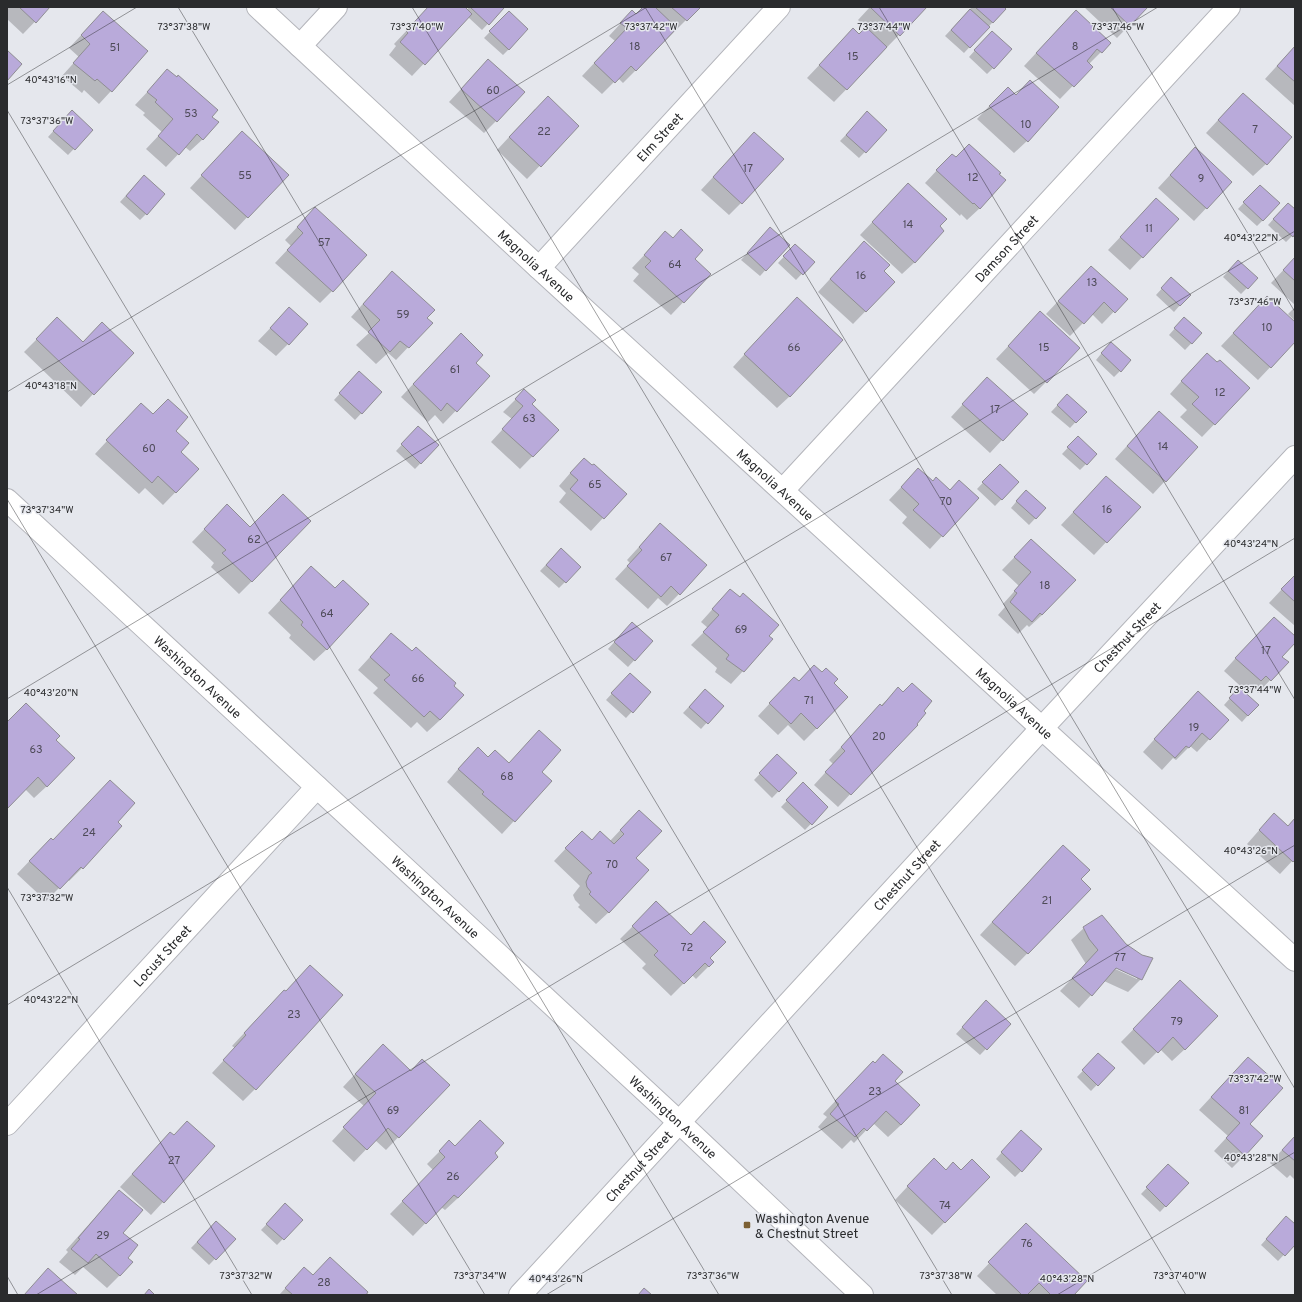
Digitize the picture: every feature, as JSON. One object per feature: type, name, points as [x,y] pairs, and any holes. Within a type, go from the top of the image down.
[{"type":"street","name":"Magnolia Avenue","points":[[258,7],[539,268],[1042,728],[1294,956]]},
{"type":"street","points":[[300,46],[336,7]]},
{"type":"street","name":"Elm Street","points":[[539,268],[779,7]]},
{"type":"street","name":"Damson Street","points":[[783,490],[1229,7]]},
{"type":"street","name":"Chestnut Street","points":[[520,1295],[1042,728],[1295,457]]},
{"type":"street","name":"Washington Avenue","points":[[7,500],[679,1122],[862,1295]]},
{"type":"street","name":"Locust Street","points":[[7,1124],[317,787]]},
{"type":"building","points":[[19,7],[50,7],[36,23]]},
{"type":"building","points":[[428,7],[465,7],[472,14],[425,65],[400,42],[408,33],[406,31]]},
{"type":"building","points":[[470,7],[503,7],[504,8],[489,25]]},
{"type":"building","points":[[643,7],[655,7],[677,28],[636,71],[631,66],[615,83],[594,63],[627,28],[620,23],[632,10],[636,14]]},
{"type":"building","points":[[671,7],[701,7],[687,21]]},
{"type":"building","points":[[870,7],[927,7],[900,36]]},
{"type":"building","points":[[975,7],[1004,7],[1006,9],[993,23]]},
{"type":"building","points":[[1110,7],[1148,7],[1130,26]]},
{"type":"building","points":[[970,9],[990,27],[970,48],[951,30]]},
{"type":"building","points":[[1076,10],[1111,43],[1102,53],[1097,49],[1087,61],[1093,67],[1074,87],[1036,53]]},
{"type":"building","points":[[103,11],[148,51],[112,92],[97,79],[95,81],[73,63],[90,44],[81,35]]},
{"type":"building","points":[[509,11],[528,29],[509,50],[489,31]]},
{"type":"building","points":[[866,27],[887,47],[847,90],[819,65],[853,28],[859,34]]},
{"type":"building","points":[[992,31],[1012,49],[994,69],[974,50]]},
{"type":"building","points":[[1295,46],[1295,82],[1277,66]]},
{"type":"building","points":[[7,50],[22,64],[7,81]]},
{"type":"building","points":[[488,59],[525,92],[497,122],[461,89]]},
{"type":"building","points":[[167,69],[177,77],[178,75],[218,110],[212,117],[219,122],[203,140],[197,134],[179,155],[158,136],[173,119],[155,102],[157,100],[147,92]]},
{"type":"building","points":[[1030,80],[1059,107],[1028,142],[989,106],[1008,87],[1016,95]]},
{"type":"building","points":[[1243,93],[1292,137],[1267,165],[1218,120]]},
{"type":"building","points":[[548,96],[579,126],[541,167],[509,137]]},
{"type":"building","points":[[72,110],[93,130],[75,150],[53,131]]},
{"type":"building","points":[[867,111],[887,130],[866,153],[846,135]]},
{"type":"building","points":[[242,131],[289,175],[248,218],[201,175]]},
{"type":"building","points":[[754,132],[784,159],[742,204],[713,177]]},
{"type":"building","points":[[969,144],[1001,173],[999,174],[1006,180],[980,209],[936,170],[952,154],[956,157]]},
{"type":"building","points":[[1195,147],[1232,182],[1207,209],[1170,175]]},
{"type":"building","points":[[144,175],[165,194],[147,215],[126,196]]},
{"type":"building","points":[[908,183],[947,219],[940,226],[944,231],[915,263],[872,222]]},
{"type":"building","points":[[1260,185],[1280,203],[1263,221],[1243,202]]},
{"type":"building","points":[[1156,198],[1179,219],[1143,258],[1120,237]]},
{"type":"building","points":[[1288,203],[1295,209],[1295,234],[1293,237],[1273,219]]},
{"type":"building","points":[[315,207],[367,255],[333,292],[287,250],[303,233],[297,227]]},
{"type":"building","points":[[770,227],[790,245],[766,271],[747,253]]},
{"type":"building","points":[[681,229],[703,250],[695,259],[711,274],[684,303],[645,267],[651,261],[644,255],[665,231],[673,238]]},
{"type":"building","points":[[864,241],[890,265],[884,271],[895,282],[866,312],[830,279]]},
{"type":"building","points":[[795,244],[815,262],[803,275],[783,256]]},
{"type":"building","points":[[1295,257],[1295,281],[1283,270]]},
{"type":"building","points":[[1238,260],[1258,278],[1248,289],[1228,271]]},
{"type":"building","points":[[1091,266],[1128,299],[1115,313],[1104,302],[1084,324],[1058,301]]},
{"type":"building","points":[[392,271],[435,310],[427,318],[433,323],[409,348],[400,341],[390,352],[368,332],[380,320],[363,304]]},
{"type":"building","points":[[1171,277],[1191,295],[1180,306],[1161,288]]},
{"type":"building","points":[[1267,296],[1295,322],[1295,342],[1271,368],[1233,333]]},
{"type":"building","points":[[797,297],[843,340],[790,397],[744,354]]},
{"type":"building","points":[[289,307],[308,324],[289,345],[270,328]]},
{"type":"building","points":[[1040,311],[1080,348],[1047,383],[1008,346]]},
{"type":"building","points":[[57,317],[83,342],[102,322],[134,353],[94,395],[36,339]]},
{"type":"building","points":[[1184,317],[1202,333],[1192,344],[1174,328]]},
{"type":"building","points":[[461,333],[483,355],[476,363],[490,376],[457,412],[447,403],[441,411],[413,384]]},
{"type":"building","points":[[1111,342],[1131,360],[1121,372],[1101,353]]},
{"type":"building","points":[[1207,353],[1217,362],[1220,360],[1250,388],[1215,425],[1192,404],[1199,397],[1181,381]]},
{"type":"building","points":[[359,371],[382,392],[362,414],[339,393]]},
{"type":"building","points":[[987,377],[1028,414],[1003,441],[962,404]]},
{"type":"building","points":[[524,389],[536,400],[532,404],[559,430],[533,457],[502,429],[523,406],[515,399]]},
{"type":"building","points":[[1067,394],[1087,412],[1076,423],[1057,405]]},
{"type":"building","points":[[168,399],[188,417],[176,431],[189,443],[181,452],[199,469],[176,493],[158,476],[152,483],[106,440],[141,403],[153,414]]},
{"type":"building","points":[[1159,411],[1198,447],[1166,482],[1127,446]]},
{"type":"building","points":[[418,426],[439,445],[421,464],[401,444]]},
{"type":"building","points":[[1078,436],[1097,454],[1087,465],[1067,447]]},
{"type":"building","points":[[584,458],[592,465],[594,464],[627,494],[604,519],[570,489],[578,480],[570,473]]},
{"type":"building","points":[[1000,464],[1019,482],[1002,500],[982,482]]},
{"type":"building","points":[[918,468],[933,481],[936,477],[950,490],[959,480],[979,498],[943,537],[913,510],[919,504],[901,487]]},
{"type":"building","points":[[1106,476],[1141,507],[1107,543],[1073,512]]},
{"type":"building","points":[[1026,490],[1046,508],[1036,519],[1016,501]]},
{"type":"building","points":[[283,494],[311,521],[252,582],[222,553],[226,550],[204,529],[227,504],[250,527]]},
{"type":"building","points":[[660,523],[707,565],[680,595],[671,586],[661,597],[627,566],[642,550],[639,547]]},
{"type":"building","points":[[1031,539],[1076,580],[1042,615],[1040,613],[1032,622],[1010,602],[1017,593],[1014,591],[1031,572],[1014,557]]},
{"type":"building","points":[[561,548],[581,567],[566,583],[546,565]]},
{"type":"building","points":[[311,566],[335,588],[343,580],[369,604],[327,650],[301,625],[303,622],[280,600]]},
{"type":"building","points":[[1295,575],[1295,602],[1281,589]]},
{"type":"building","points":[[730,589],[740,597],[743,593],[779,625],[769,636],[773,639],[744,672],[726,659],[729,655],[703,632],[719,615],[712,609]]},
{"type":"building","points":[[1274,617],[1295,636],[1295,643],[1282,657],[1289,662],[1271,681],[1266,676],[1261,681],[1235,658]]},
{"type":"building","points":[[632,622],[653,641],[635,661],[614,642]]},
{"type":"building","points":[[391,633],[412,651],[416,647],[456,683],[454,686],[464,695],[440,720],[430,711],[424,717],[384,680],[390,675],[370,657]]},
{"type":"building","points":[[814,665],[822,672],[826,668],[838,679],[834,683],[848,697],[817,729],[801,713],[791,724],[769,703],[794,677],[799,681]]},
{"type":"building","points":[[630,673],[651,692],[633,713],[611,693]]},
{"type":"building","points":[[912,683],[932,701],[924,711],[926,713],[917,724],[918,725],[851,795],[825,772],[845,751],[841,747],[880,704],[882,706],[898,687],[903,692]]},
{"type":"building","points":[[1239,687],[1259,705],[1248,716],[1229,698]]},
{"type":"building","points":[[705,689],[724,706],[708,724],[689,707]]},
{"type":"building","points":[[1198,691],[1229,720],[1210,740],[1202,733],[1189,748],[1186,746],[1175,758],[1154,739]]},
{"type":"building","points":[[26,703],[60,736],[56,740],[75,758],[47,787],[38,777],[7,809],[7,722]]},
{"type":"building","points":[[539,730],[561,750],[542,772],[552,781],[515,822],[482,794],[484,792],[458,769],[478,747],[488,757],[495,750],[509,763]]},
{"type":"building","points":[[777,754],[797,773],[779,792],[759,773]]},
{"type":"building","points":[[110,780],[135,803],[118,822],[122,826],[83,869],[81,867],[60,889],[29,861],[51,838],[53,840]]},
{"type":"building","points":[[803,782],[828,807],[812,825],[786,800]]},
{"type":"building","points":[[639,810],[662,831],[636,858],[649,870],[609,913],[589,894],[591,892],[587,887],[586,882],[589,875],[592,873],[565,848],[582,831],[592,840],[600,831],[614,844],[624,834],[620,830]]},
{"type":"building","points":[[1274,813],[1288,826],[1295,818],[1295,860],[1293,862],[1259,830]]},
{"type":"building","points":[[1063,845],[1090,870],[1081,879],[1091,889],[1028,954],[992,922]]},
{"type":"building","points":[[656,901],[691,935],[704,921],[726,942],[710,958],[714,962],[709,967],[705,963],[684,984],[654,955],[658,951],[632,926]]},
{"type":"building","points":[[1102,915],[1126,944],[1142,955],[1153,958],[1142,980],[1116,968],[1092,996],[1072,978],[1098,950],[1089,939],[1083,927]]},
{"type":"building","points":[[310,965],[343,995],[256,1090],[223,1060],[246,1035],[244,1033],[284,990],[286,991]]},
{"type":"building","points":[[1180,980],[1218,1016],[1185,1050],[1173,1037],[1158,1053],[1133,1029]]},
{"type":"building","points":[[986,1000],[1011,1024],[987,1050],[962,1027]]},
{"type":"building","points":[[383,1044],[411,1071],[422,1059],[450,1085],[399,1138],[388,1128],[367,1150],[343,1127],[376,1093],[355,1074]]},
{"type":"building","points":[[1098,1053],[1115,1068],[1098,1086],[1082,1070]]},
{"type":"building","points":[[883,1054],[903,1072],[895,1081],[920,1105],[901,1125],[886,1111],[867,1131],[864,1128],[855,1137],[830,1114],[839,1104],[835,1101],[873,1061],[875,1063]]},
{"type":"building","points":[[1248,1057],[1283,1088],[1250,1124],[1263,1136],[1245,1156],[1226,1138],[1240,1123],[1211,1097]]},
{"type":"building","points":[[480,1120],[504,1143],[495,1153],[498,1157],[458,1198],[454,1195],[426,1224],[402,1201],[445,1157],[439,1151],[449,1140],[455,1146]]},
{"type":"building","points":[[187,1121],[215,1146],[164,1203],[132,1174],[170,1132],[174,1135]]},
{"type":"building","points":[[1021,1130],[1042,1149],[1022,1172],[1001,1152]]},
{"type":"building","points":[[1295,1136],[1295,1161],[1282,1150]]},
{"type":"building","points":[[934,1158],[946,1170],[953,1162],[961,1170],[972,1159],[990,1177],[945,1223],[907,1186]]},
{"type":"building","points":[[1168,1164],[1189,1183],[1166,1207],[1146,1187]]},
{"type":"building","points":[[119,1190],[143,1210],[123,1233],[138,1245],[128,1258],[133,1262],[120,1276],[96,1254],[88,1263],[71,1249],[80,1239],[78,1238]]},
{"type":"building","points":[[285,1203],[303,1220],[284,1240],[266,1224]]},
{"type":"building","points":[[1286,1216],[1295,1224],[1295,1245],[1285,1256],[1266,1239]]},
{"type":"building","points":[[216,1221],[236,1239],[216,1260],[197,1242]]},
{"type":"building","points":[[1026,1223],[1087,1281],[1074,1295],[1051,1295],[1039,1283],[1027,1295],[1022,1295],[988,1262]]},
{"type":"building","points":[[330,1257],[368,1292],[366,1295],[293,1295],[285,1288],[304,1267],[313,1275]]},
{"type":"building","points":[[48,1268],[78,1295],[24,1295]]},
{"type":"building","points":[[644,1288],[652,1295],[638,1295]]},
{"type":"building","points":[[149,1289],[155,1295],[144,1295]]},
{"type":"place","name":"Washington Avenue & Chestnut Street","points":[[747,1225]]}]
